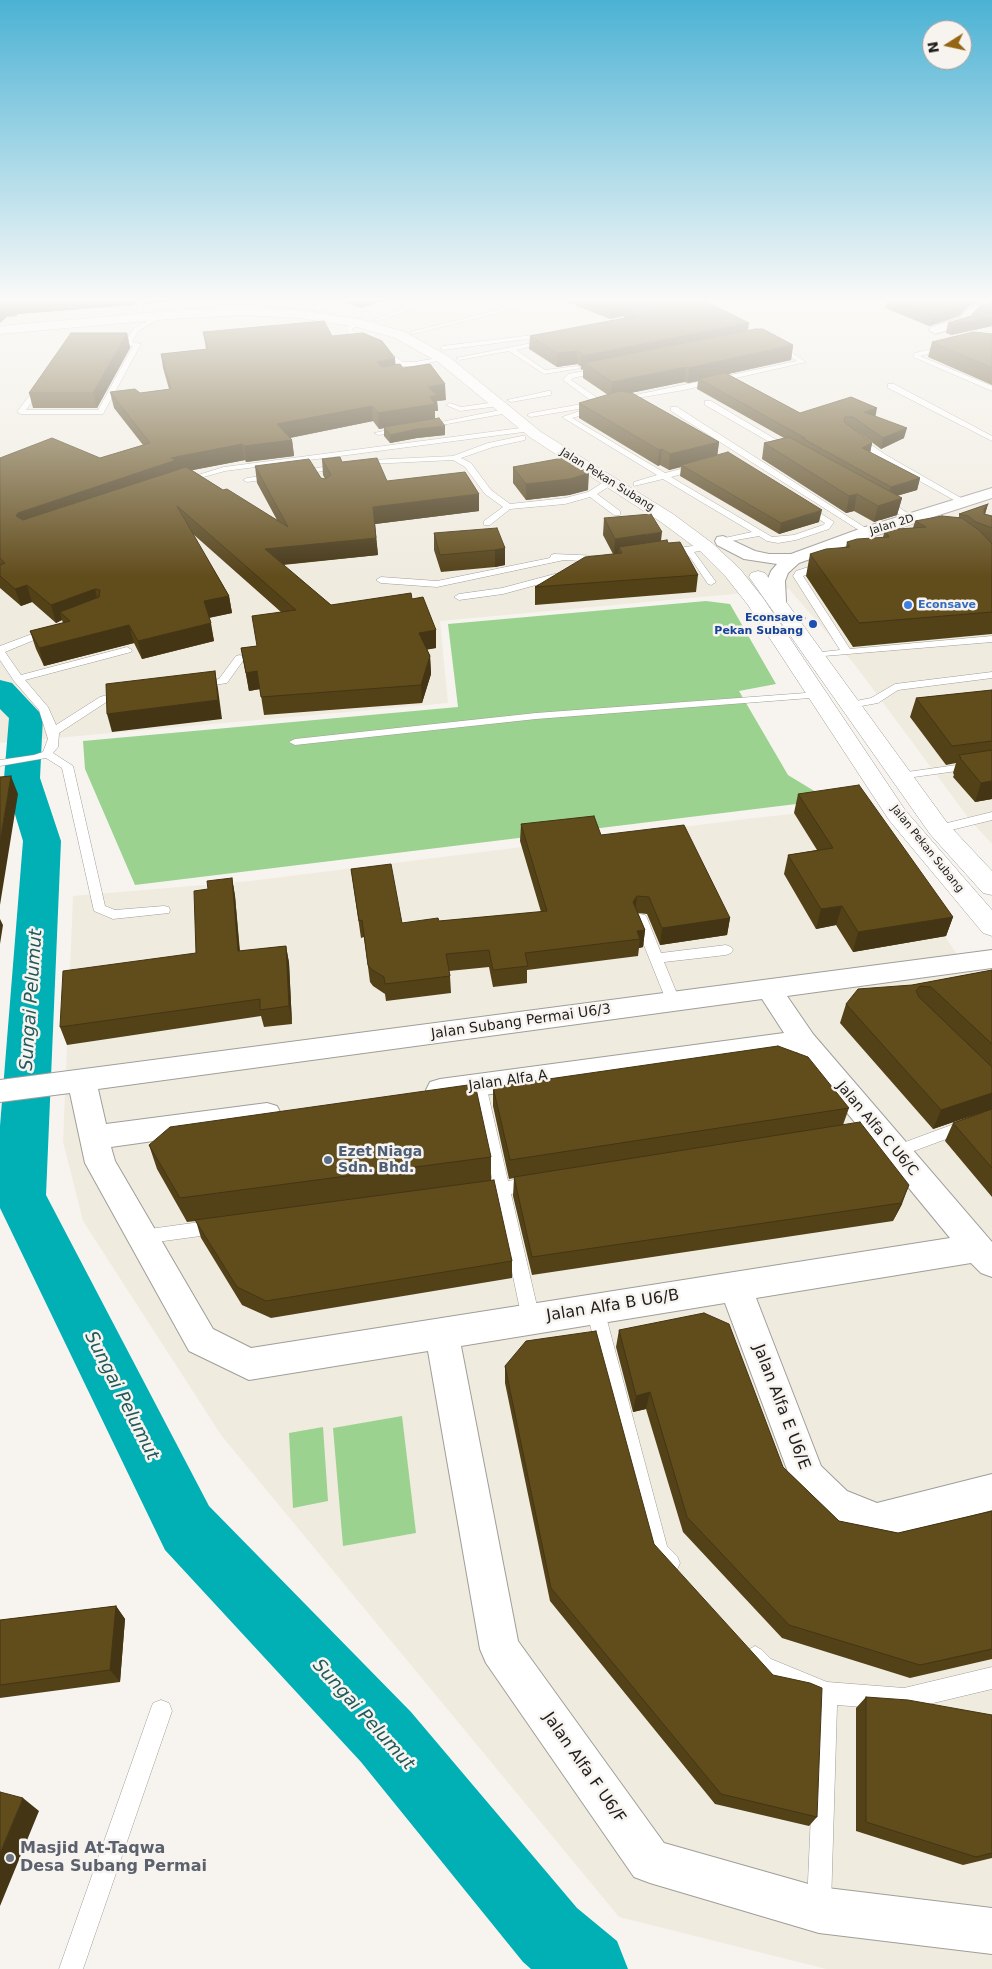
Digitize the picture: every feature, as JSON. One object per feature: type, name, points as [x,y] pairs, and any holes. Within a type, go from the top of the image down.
[{"type":"main road","name":"Jalan Pekan Subang","points":[[489,393],[610,482],[667,518],[706,547],[733,573],[756,602],[898,815],[992,928]]},
{"type":"main road","name":"Jalan Pekan Subang","points":[[532,426],[547,429],[637,484],[723,541],[751,568],[778,601],[939,829],[992,887]]},
{"type":"street","name":"Jalan 2D","points":[[723,541],[750,555],[769,559],[793,559],[868,532],[992,493]]},
{"type":"street","points":[[778,601],[776,581],[780,571],[793,559]]},
{"type":"street","name":"Jalan Subang Permai U6/3","points":[[1,1091],[992,959]]},
{"type":"street","points":[[948,964],[992,976]]},
{"type":"street","name":"Jalan Alfa C U6/C","points":[[769,989],[803,1041],[867,1131],[895,1152],[984,1256]]},
{"type":"street","name":"Jalan Alfa A","points":[[420,1093],[803,1041]]},
{"type":"street","points":[[82,1080],[100,1164],[142,1237]]},
{"type":"street","points":[[94,1137],[292,1110]]},
{"type":"street","name":"Jalan Alfa B U6/B","points":[[142,1237],[201,1340],[249,1364],[735,1288],[984,1256]]},
{"type":"street","name":"Jalan Alfa E U6/E","points":[[735,1288],[808,1478],[834,1505],[877,1522],[992,1492]]},
{"type":"street","name":"Jalan Alfa F U6/F","points":[[442,1335],[500,1649],[650,1861],[819,1910],[992,1931]]},
{"type":"lane","points":[[35,393],[21,412],[100,412],[111,393]]},
{"type":"lane","points":[[416,427],[548,393]]},
{"type":"lane","points":[[583,393],[600,406]]},
{"type":"lane","points":[[247,480],[317,474],[370,462],[454,458],[532,426],[600,406],[661,393]]},
{"type":"lane","points":[[904,393],[992,439]]},
{"type":"lane","points":[[612,407],[639,404]]},
{"type":"lane","points":[[708,404],[799,455]]},
{"type":"lane","points":[[450,405],[460,409],[504,405]]},
{"type":"lane","points":[[600,406],[566,417],[664,476],[760,532],[770,539],[786,539],[826,527],[830,522],[732,460],[722,460],[664,476],[637,484]]},
{"type":"lane","points":[[674,409],[868,532]]},
{"type":"lane","points":[[173,484],[224,469],[532,426]]},
{"type":"lane","points":[[378,433],[406,429]]},
{"type":"lane","points":[[847,431],[882,457],[964,502]]},
{"type":"lane","points":[[454,458],[468,466],[488,492],[508,507]]},
{"type":"lane","points":[[487,523],[508,507],[565,501],[591,494],[610,482]]},
{"type":"lane","points":[[591,494],[617,512]]},
{"type":"lane","points":[[872,496],[913,518],[931,531]]},
{"type":"lane","points":[[723,541],[760,532]]},
{"type":"lane","points":[[654,554],[706,547]]},
{"type":"lane","points":[[685,550],[693,555],[711,582]]},
{"type":"lane","points":[[459,597],[504,591],[613,560],[562,558],[539,554]]},
{"type":"lane","points":[[382,580],[437,584],[562,558]]},
{"type":"lane","points":[[835,561],[799,573],[798,576],[847,652]]},
{"type":"lane","points":[[41,756],[52,746],[53,732],[44,709],[37,698],[18,679],[0,651],[55,628]]},
{"type":"lane","points":[[816,655],[992,639]]},
{"type":"lane","points":[[18,679],[127,650]]},
{"type":"lane","points":[[186,687],[214,684],[222,681],[240,658]]},
{"type":"lane","points":[[850,705],[874,701],[895,687],[992,675]]},
{"type":"lane","points":[[53,732],[104,699],[121,694],[140,692]]},
{"type":"lane","points":[[295,742],[536,716],[818,696]]},
{"type":"lane","points":[[2,763],[41,756],[67,766],[99,908],[113,915],[164,910]]},
{"type":"lane","points":[[900,776],[992,763]]},
{"type":"lane","points":[[939,829],[992,816]]},
{"type":"lane","points":[[640,918],[673,1001]]},
{"type":"lane","points":[[656,958],[726,950]]},
{"type":"lane","points":[[479,1085],[530,1319]]},
{"type":"lane","points":[[895,1152],[992,1116]]},
{"type":"lane","points":[[462,1194],[549,1181]]},
{"type":"lane","points":[[142,1237],[230,1226]]},
{"type":"lane","points":[[595,1309],[659,1551],[685,1580]]},
{"type":"lane","points":[[744,1645],[764,1667],[827,1693],[904,1699],[992,1678]]},
{"type":"lane","points":[[819,1910],[827,1693]]},
{"type":"lane","points":[[71,1969],[161,1711]]},
{"type":"path","points":[[753,621],[808,618]]},
{"type":"shaded area","points":[[0,393],[992,393],[992,844],[970,820],[855,665],[789,589],[440,621],[448,703],[0,743]]},
{"type":"shaded area","points":[[858,807],[963,963],[992,988],[992,1969],[826,1969],[619,1917],[221,1435],[83,1221],[63,1142],[73,896],[250,881],[754,818]]},
{"type":"green space","points":[[706,601],[730,604],[776,684],[739,691],[788,775],[829,800],[135,885],[85,769],[83,741],[458,707],[448,624]]},
{"type":"green space","points":[[402,1416],[416,1533],[343,1546],[333,1428]]},
{"type":"green space","points":[[323,1427],[328,1501],[293,1508],[289,1433]]},
{"type":"building","points":[[111,393],[435,393],[437,395],[430,397],[435,404],[378,413],[372,406],[277,424],[292,440],[244,446],[242,444],[171,458],[176,460],[18,513],[16,516],[23,520],[186,467],[223,490],[227,489],[288,527],[255,466],[309,459],[321,478],[325,479],[331,475],[322,459],[340,457],[342,462],[377,458],[387,481],[465,472],[479,494],[373,507],[376,538],[265,549],[331,605],[411,593],[412,599],[423,597],[436,630],[419,633],[430,656],[421,685],[261,697],[257,671],[246,673],[241,648],[257,646],[252,616],[296,610],[177,506],[229,596],[204,601],[211,623],[138,641],[129,625],[39,648],[30,631],[70,621],[60,612],[99,597],[100,590],[95,589],[51,605],[27,585],[15,589],[0,576],[0,565],[5,563],[0,558],[0,458],[52,438],[100,458],[150,443]]},
{"type":"building","points":[[614,393],[632,393],[719,442],[670,454],[662,449],[659,450],[579,403]]},
{"type":"building","points":[[724,393],[762,393],[800,413],[851,397],[877,408],[864,412],[907,428],[883,438],[853,417],[845,417],[844,422],[872,443],[862,448],[920,478],[891,487],[802,438],[805,438]]},
{"type":"building","points":[[439,418],[445,426],[417,429],[390,435],[384,427]]},
{"type":"building","points":[[789,437],[902,498],[878,506],[857,494],[849,496],[764,443]]},
{"type":"building","points":[[728,452],[822,510],[781,523],[681,465]]},
{"type":"building","points":[[563,458],[589,473],[570,479],[526,484],[513,467]]},
{"type":"building","points":[[988,504],[984,509],[984,514],[992,516],[992,528],[976,522],[968,516],[959,514]]},
{"type":"building","points":[[651,514],[662,532],[615,539],[604,518]]},
{"type":"building","name":"Econsave","points":[[942,516],[962,518],[980,531],[992,544],[992,612],[859,623],[810,554],[826,549],[850,547],[847,542],[857,539],[889,537],[885,530],[926,527],[915,521]]},
{"type":"building","points":[[497,528],[505,548],[440,555],[434,533]]},
{"type":"building","points":[[667,540],[668,543],[680,542],[698,575],[535,587],[585,557],[622,553],[619,547]]},
{"type":"building","points":[[215,671],[218,700],[107,714],[106,684]]},
{"type":"building","points":[[992,690],[992,741],[952,746],[916,698]]},
{"type":"building","points":[[992,750],[992,781],[981,783],[959,755]]},
{"type":"building","points":[[11,776],[0,841],[0,777]]},
{"type":"building","points":[[859,785],[953,917],[858,932],[842,906],[821,909],[788,855],[833,848],[798,794]]},
{"type":"building","points":[[594,816],[601,835],[684,825],[730,918],[662,928],[649,897],[637,896],[633,902],[645,930],[637,931],[640,939],[525,953],[528,966],[493,970],[489,950],[446,954],[450,976],[385,984],[384,977],[368,965],[362,920],[359,921],[351,869],[391,864],[402,923],[438,918],[439,921],[547,911],[521,824]]},
{"type":"building","points":[[232,878],[238,951],[286,946],[289,1006],[260,1010],[260,999],[60,1027],[63,971],[196,953],[194,891],[208,889],[207,881]]},
{"type":"building","points":[[992,970],[992,1044],[931,987],[920,986],[916,991],[919,997],[992,1067],[992,1093],[941,1110],[846,1004],[858,989],[912,985]]},
{"type":"building","points":[[778,1046],[808,1057],[849,1108],[510,1160],[493,1087]]},
{"type":"building","name":"Ezet Niaga Sdn. Bhd.","points":[[475,1084],[491,1157],[180,1198],[149,1145],[170,1127]]},
{"type":"building","points":[[992,1109],[992,1168],[953,1123]]},
{"type":"building","points":[[860,1122],[909,1185],[901,1203],[532,1257],[514,1177]]},
{"type":"building","points":[[494,1180],[512,1261],[266,1301],[237,1287],[195,1220]]},
{"type":"building","points":[[704,1313],[729,1324],[783,1467],[839,1521],[898,1533],[992,1511],[992,1649],[920,1665],[789,1625],[687,1517],[650,1392],[636,1396],[619,1330]]},
{"type":"building","points":[[596,1331],[654,1544],[773,1675],[810,1683],[822,1688],[817,1817],[721,1794],[551,1588],[505,1366],[526,1341]]},
{"type":"building","points":[[116,1606],[110,1670],[0,1685],[0,1620]]},
{"type":"building","points":[[866,1697],[908,1700],[992,1715],[992,1853],[976,1857],[866,1822]]},
{"type":"building","points":[[0,1792],[23,1798],[0,1853]]},
{"type":"waterway","name":"Sungai Pelumut","points":[[0,690],[26,716],[22,778],[42,841],[20,1196],[187,1528],[386,1737],[550,1935],[589,1969]]},
{"type":"place","name":"Econsave","points":[[908,605]]},
{"type":"place","name":"Econsave Pekan Subang","points":[[813,624]]},
{"type":"place","name":"Ezet Niaga Sdn. Bhd.","points":[[328,1160]]},
{"type":"place","name":"Masjid At-Taqwa Desa Subang Permai","points":[[10,1858]]}]
